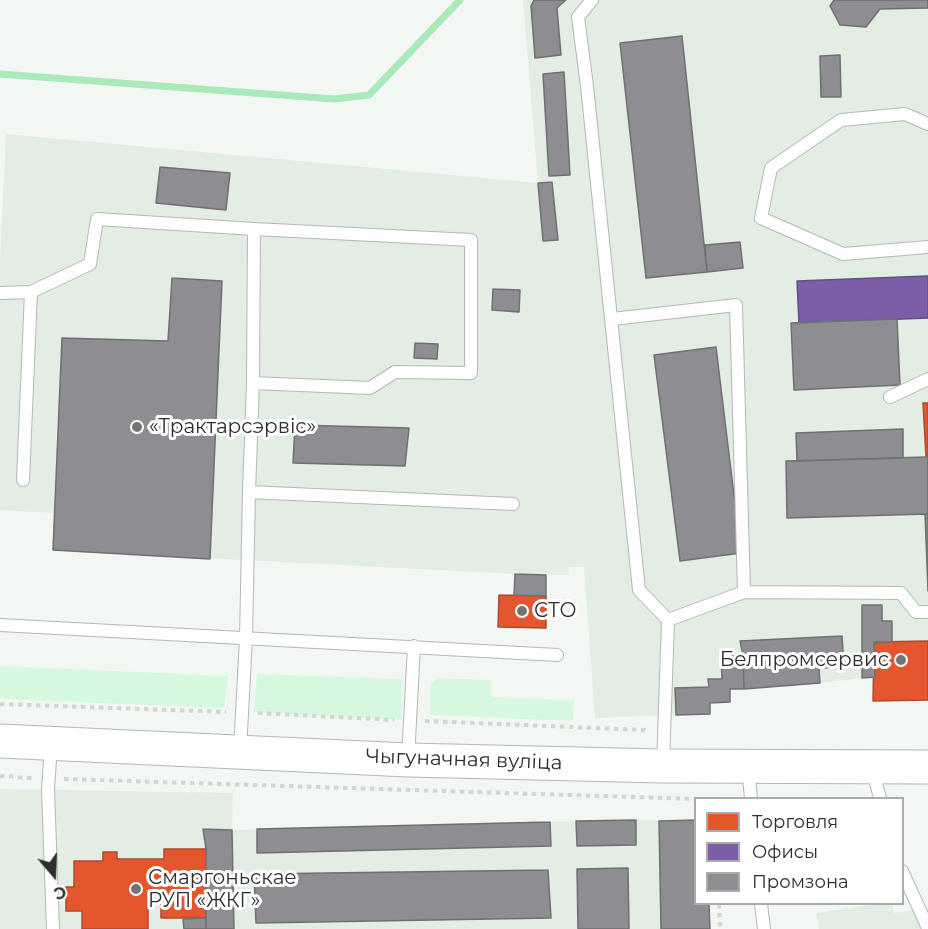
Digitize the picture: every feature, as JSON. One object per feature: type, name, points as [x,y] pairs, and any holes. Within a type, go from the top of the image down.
[{"type":"street","name":"Чыгуначная вуліца","points":[[0,741],[408,760],[663,753],[748,766],[928,767]]},
{"type":"lane","points":[[592,0],[578,17],[588,86],[639,590],[668,620],[663,753]]},
{"type":"lane","points":[[928,124],[905,114],[841,120],[771,168],[762,218],[843,254],[928,247]]},
{"type":"lane","points":[[0,293],[31,292],[90,264],[97,219],[471,240],[471,373],[394,372],[370,388],[253,382]]},
{"type":"lane","points":[[240,751],[246,638],[253,382],[254,229]]},
{"type":"lane","points":[[22,480],[31,292]]},
{"type":"lane","points":[[612,319],[736,305],[744,592]]},
{"type":"lane","points":[[890,397],[928,379]]},
{"type":"lane","points":[[249,492],[513,504]]},
{"type":"lane","points":[[668,620],[744,592],[901,593],[915,612],[928,612]]},
{"type":"lane","points":[[0,625],[556,655]]},
{"type":"lane","points":[[408,760],[414,646]]},
{"type":"lane","points":[[51,743],[49,778],[53,929]]},
{"type":"lane","points":[[748,766],[751,797]]},
{"type":"lane","points":[[872,767],[880,797]]},
{"type":"lane","points":[[904,873],[928,928]]},
{"type":"lane","points":[[761,905],[764,929]]},
{"type":"path","points":[[0,704],[645,729],[659,740],[663,753]]},
{"type":"path","points":[[0,776],[694,799]]},
{"type":"path","points":[[719,905],[720,929]]},
{"type":"shaded area","points":[[523,0],[928,0],[928,700],[873,701],[874,678],[862,678],[730,689],[730,702],[710,703],[710,714],[595,718],[584,567],[568,567],[569,575],[515,574],[53,550],[54,513],[0,510],[0,263],[6,134],[538,183]]},
{"type":"shaded area","points":[[0,789],[233,793],[232,830],[694,820],[694,905],[709,905],[710,929],[0,929]]},
{"type":"shaded area","points":[[868,905],[892,905],[894,913],[928,908],[928,929],[819,929],[816,913]]},
{"type":"green space","points":[[0,666],[228,676],[224,708],[0,699]]},
{"type":"green space","points":[[257,674],[402,679],[401,720],[254,712]]},
{"type":"green space","points":[[437,678],[490,680],[492,697],[574,700],[573,721],[430,715],[430,686]]},
{"type":"building: Торговля","points":[[923,403],[928,403],[928,457],[926,457]]},
{"type":"building: Торговля","name":"СТО","points":[[499,595],[546,596],[546,628],[498,627]]},
{"type":"building: Торговля","name":"Белпромсервис","points":[[928,641],[928,700],[873,701],[874,642]]},
{"type":"building: Торговля","name":"Смаргоньскае РУП «ЖКГ»","points":[[164,849],[206,849],[206,918],[161,918],[161,891],[148,891],[148,929],[82,929],[82,911],[66,911],[66,887],[74,887],[74,861],[103,861],[103,852],[117,852],[117,859],[164,859]]},
{"type":"building: Офисы","points":[[928,276],[928,318],[799,323],[797,281]]},
{"type":"building: Промзона","points":[[534,0],[566,0],[557,8],[561,55],[535,58],[531,6]]},
{"type":"building: Промзона","points":[[834,0],[928,0],[928,8],[880,9],[866,27],[840,25],[830,6]]},
{"type":"building: Промзона","points":[[682,36],[707,272],[646,278],[620,43]]},
{"type":"building: Промзона","points":[[840,55],[841,97],[821,97],[820,56]]},
{"type":"building: Промзона","points":[[564,72],[570,175],[549,176],[543,74]]},
{"type":"building: Промзона","points":[[160,167],[230,173],[226,210],[156,203]]},
{"type":"building: Промзона","points":[[552,182],[558,240],[543,241],[538,183]]},
{"type":"building: Промзона","points":[[740,242],[743,268],[707,272],[705,245]]},
{"type":"building: Промзона","name":"«Трактарсэрвіс»","points":[[172,278],[222,281],[210,559],[53,550],[62,338],[168,341]]},
{"type":"building: Промзона","points":[[493,289],[520,290],[519,312],[492,310]]},
{"type":"building: Промзона","points":[[897,319],[900,385],[794,390],[791,323]]},
{"type":"building: Промзона","points":[[415,343],[438,344],[437,359],[414,358]]},
{"type":"building: Промзона","points":[[716,347],[741,553],[680,561],[654,355]]},
{"type":"building: Промзона","points":[[295,425],[409,428],[405,466],[293,463]]},
{"type":"building: Промзона","points":[[903,429],[903,458],[797,461],[796,433]]},
{"type":"building: Промзона","points":[[928,457],[928,514],[787,518],[786,461]]},
{"type":"building: Промзона","points":[[925,514],[928,514],[928,591]]},
{"type":"building: Промзона","points":[[515,574],[546,575],[546,596],[514,595]]},
{"type":"building: Промзона","points":[[862,605],[882,605],[882,621],[892,621],[892,642],[874,642],[875,677],[862,678]]},
{"type":"building: Промзона","points":[[842,636],[844,667],[819,668],[820,683],[744,689],[743,655],[740,641]]},
{"type":"building: Промзона","points":[[721,655],[743,655],[744,689],[730,689],[730,702],[710,703],[710,714],[676,715],[675,688],[709,687],[708,679],[722,679]]},
{"type":"building: Промзона","points":[[636,820],[636,845],[577,846],[576,821]]},
{"type":"building: Промзона","points":[[694,820],[694,905],[709,905],[710,929],[661,929],[659,821]]},
{"type":"building: Промзона","points":[[550,822],[551,846],[257,853],[257,829]]},
{"type":"building: Промзона","points":[[203,829],[232,830],[234,929],[206,929],[206,849]]},
{"type":"building: Промзона","points":[[628,868],[629,929],[578,929],[577,869]]},
{"type":"building: Промзона","points":[[548,870],[551,918],[256,923],[254,874]]},
{"type":"building: Промзона","points":[[206,918],[206,929],[184,929],[183,919]]},
{"type":"waterway","points":[[0,74],[334,99],[369,95],[460,0]]},
{"type":"place","name":"«Трактарсэрвіс»","points":[[137,427]]},
{"type":"place","name":"СТО","points":[[522,611]]},
{"type":"place","name":"Белпромсервис","points":[[901,660]]},
{"type":"place","name":"Смаргоньскае РУП «ЖКГ»","points":[[136,889]]}]
